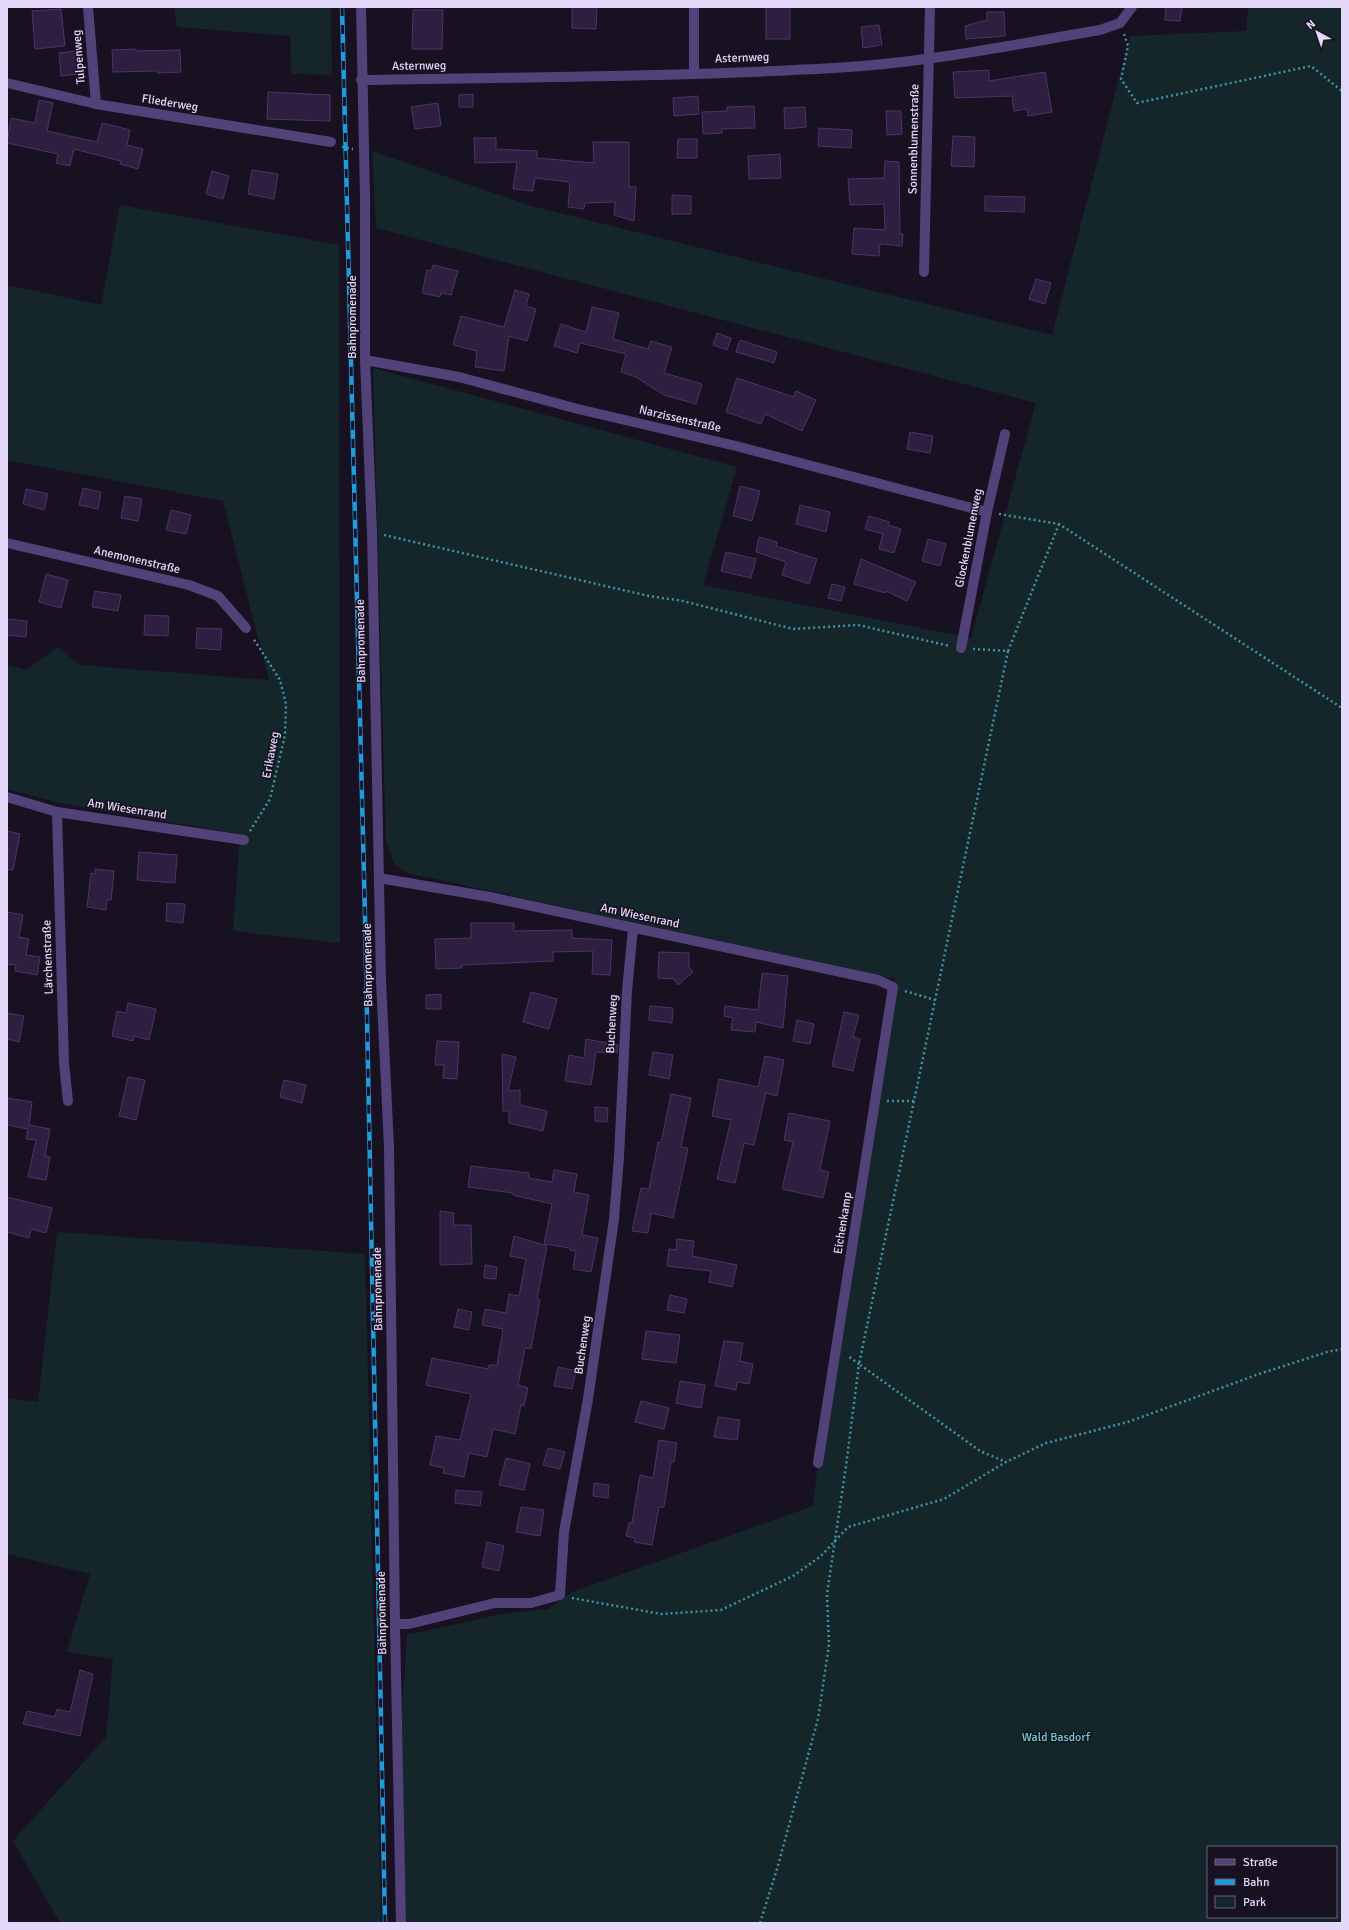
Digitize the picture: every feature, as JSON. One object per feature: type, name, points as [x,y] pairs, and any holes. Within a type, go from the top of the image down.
[{"type":"street","name":"Tulpenweg","points":[[88,7],[96,104]]},
{"type":"street","name":"Bahnpromenade","points":[[361,7],[361,80],[364,150],[365,360],[372,532],[381,981],[389,1146],[395,1624],[401,1923]]},
{"type":"street","points":[[694,7],[694,73]]},
{"type":"street","name":"Sonnenblumenstraße","points":[[924,272],[930,7]]},
{"type":"street","points":[[1120,23],[1132,7]]},
{"type":"street","name":"Asternweg","points":[[361,80],[694,73],[835,68],[929,59],[1100,30],[1120,23]]},
{"type":"street","name":"Fliederweg","points":[[7,83],[96,104],[331,142]]},
{"type":"street","name":"Narzissenstraße","points":[[365,360],[459,377],[578,409],[736,446],[987,512]]},
{"type":"street","name":"Glockenblumenweg","points":[[961,648],[987,512],[1005,434]]},
{"type":"street","name":"Anemonenstraße","points":[[7,543],[189,585],[218,596],[246,628]]},
{"type":"street","name":"Am Wiesenrand","points":[[7,797],[57,812],[244,840]]},
{"type":"street","name":"Lärchenstraße","points":[[57,812],[64,1063],[68,1101]]},
{"type":"street","name":"Am Wiesenrand","points":[[379,878],[490,897],[878,980],[893,987]]},
{"type":"street","name":"Buchenweg","points":[[560,1595],[564,1532],[588,1399],[614,1219],[619,1158],[627,991],[633,928]]},
{"type":"street","name":"Eichenkamp","points":[[818,1463],[893,987]]},
{"type":"street","points":[[395,1624],[409,1624],[495,1603],[531,1602],[560,1595]]},
{"type":"path","points":[[1120,23],[1128,46],[1121,79],[1137,103],[1311,66],[1342,91]]},
{"type":"path","points":[[331,142],[346,149],[364,150]]},
{"type":"path","points":[[987,512],[1059,524],[1342,708]]},
{"type":"path","points":[[760,1923],[777,1869],[818,1719],[829,1645],[827,1594],[859,1364],[1008,650],[1059,524]]},
{"type":"path","points":[[372,532],[649,596],[683,601],[793,629],[858,625],[961,648],[1008,650]]},
{"type":"path","name":"Erikaweg","points":[[244,840],[270,799],[285,735],[286,704],[280,680],[246,628]]},
{"type":"path","points":[[893,987],[935,1000]]},
{"type":"path","points":[[875,1100],[915,1101]]},
{"type":"path","points":[[836,1347],[980,1451],[1006,1462]]},
{"type":"path","points":[[560,1595],[661,1614],[721,1610],[793,1576],[822,1556],[836,1538],[848,1527],[944,1499],[1006,1462],[1046,1443],[1128,1422],[1259,1374],[1327,1352],[1342,1349]]},
{"type":"green space","points":[[174,7],[331,7],[332,75],[291,74],[290,36],[177,27]]},
{"type":"green space","name":"Wald Basdorf","points":[[1248,7],[1342,7],[1342,1923],[406,1923],[401,1727],[407,1635],[502,1614],[548,1609],[572,1592],[813,1506],[818,1463],[895,979],[407,873],[394,864],[386,841],[373,368],[737,467],[703,585],[971,638],[1036,403],[376,228],[372,151],[531,206],[1052,335],[1130,36],[1246,31]]},
{"type":"green space","points":[[120,205],[339,245],[340,943],[233,931],[240,834],[59,803],[7,789],[7,665],[26,670],[58,647],[79,665],[269,680],[223,501],[7,460],[7,285],[101,305]]},
{"type":"green space","points":[[57,1232],[365,1254],[381,1923],[60,1923],[13,1841],[106,1737],[113,1659],[67,1652],[90,1574],[7,1554],[7,1398],[38,1402]]},
{"type":"building","points":[[572,7],[597,7],[596,29],[572,28]]},
{"type":"building","points":[[766,7],[790,7],[790,39],[766,39]]},
{"type":"building","points":[[1166,7],[1182,7],[1180,21],[1165,20]]},
{"type":"building","points":[[61,9],[65,46],[35,49],[32,11]]},
{"type":"building","points":[[413,10],[443,10],[442,49],[412,49]]},
{"type":"building","points":[[987,12],[1004,12],[1005,36],[966,39],[965,26],[987,20]]},
{"type":"building","points":[[879,25],[882,45],[863,48],[861,27]]},
{"type":"building","points":[[136,49],[136,51],[180,50],[181,72],[113,72],[112,50]]},
{"type":"building","points":[[76,51],[79,74],[61,76],[59,53]]},
{"type":"building","points":[[989,70],[989,81],[1045,72],[1052,112],[1028,116],[1027,109],[1014,111],[1012,96],[955,98],[953,72]]},
{"type":"building","points":[[268,92],[330,95],[330,121],[267,119]]},
{"type":"building","points":[[473,94],[473,107],[459,107],[459,95]]},
{"type":"building","points":[[698,96],[699,114],[674,116],[673,98]]},
{"type":"building","points":[[39,100],[53,103],[47,131],[97,142],[102,123],[130,130],[127,145],[143,149],[138,169],[120,164],[121,161],[74,149],[70,166],[56,163],[58,154],[7,143],[11,118],[35,123]]},
{"type":"building","points":[[438,103],[441,126],[415,129],[411,107]]},
{"type":"building","points":[[754,106],[755,128],[722,129],[722,133],[703,134],[702,112],[727,111],[727,107]]},
{"type":"building","points":[[805,107],[806,127],[785,129],[784,108]]},
{"type":"building","points":[[886,111],[901,111],[902,134],[887,135]]},
{"type":"building","points":[[819,128],[852,130],[851,148],[818,146]]},
{"type":"building","points":[[953,136],[975,137],[974,167],[951,166]]},
{"type":"building","points":[[474,138],[496,138],[496,149],[537,151],[537,158],[594,163],[593,142],[629,142],[629,187],[636,187],[634,221],[614,215],[615,202],[585,203],[584,209],[568,207],[570,182],[535,178],[533,191],[513,189],[517,162],[475,163]]},
{"type":"building","points":[[678,139],[697,139],[697,158],[677,158]]},
{"type":"building","points":[[780,154],[781,178],[749,179],[748,156]]},
{"type":"building","points":[[885,161],[899,162],[900,234],[903,234],[902,246],[880,244],[879,256],[852,254],[854,228],[885,230],[884,204],[850,205],[848,179],[884,178]]},
{"type":"building","points":[[252,170],[278,174],[274,199],[248,194]]},
{"type":"building","points":[[212,171],[229,176],[223,199],[206,194]]},
{"type":"building","points":[[672,195],[691,196],[691,214],[672,214]]},
{"type":"building","points":[[985,196],[1025,197],[1024,212],[985,211]]},
{"type":"building","points":[[433,265],[458,271],[451,295],[441,293],[440,297],[422,293],[427,270],[431,271]]},
{"type":"building","points":[[1036,279],[1051,283],[1045,304],[1029,299]]},
{"type":"building","points":[[515,290],[529,294],[526,306],[536,309],[527,341],[509,336],[504,371],[475,367],[477,351],[453,345],[461,316],[504,327]]},
{"type":"building","points":[[592,307],[619,313],[613,339],[648,349],[651,341],[672,347],[664,373],[702,384],[696,404],[664,395],[636,377],[621,372],[626,354],[580,343],[577,353],[554,346],[561,324],[586,332]]},
{"type":"building","points":[[717,333],[731,338],[727,350],[713,345]]},
{"type":"building","points":[[740,340],[777,352],[774,363],[736,352]]},
{"type":"building","points":[[737,378],[794,397],[796,391],[816,400],[802,431],[765,414],[761,424],[726,412]]},
{"type":"building","points":[[910,432],[933,436],[930,453],[907,449]]},
{"type":"building","points":[[740,486],[760,491],[752,521],[733,516]]},
{"type":"building","points":[[83,488],[101,492],[98,509],[79,505]]},
{"type":"building","points":[[26,489],[48,494],[44,510],[23,504]]},
{"type":"building","points":[[125,496],[142,499],[138,521],[121,518]]},
{"type":"building","points":[[800,505],[830,512],[826,532],[796,524]]},
{"type":"building","points":[[171,510],[191,515],[186,534],[166,530]]},
{"type":"building","points":[[869,516],[889,522],[888,525],[901,529],[894,553],[879,549],[883,534],[865,529]]},
{"type":"building","points":[[759,537],[777,542],[776,546],[817,559],[809,584],[782,575],[786,562],[756,552]]},
{"type":"building","points":[[928,539],[946,544],[940,566],[922,561]]},
{"type":"building","points":[[726,552],[756,559],[751,578],[721,571]]},
{"type":"building","points":[[861,559],[916,582],[907,601],[886,591],[885,593],[854,584]]},
{"type":"building","points":[[46,574],[68,580],[61,608],[39,602]]},
{"type":"building","points":[[832,584],[845,587],[841,601],[828,598]]},
{"type":"building","points":[[95,591],[121,595],[118,611],[92,607]]},
{"type":"building","points":[[145,615],[169,616],[168,636],[144,635]]},
{"type":"building","points":[[7,619],[27,621],[26,637],[7,635]]},
{"type":"building","points":[[197,628],[222,629],[220,650],[196,648]]},
{"type":"building","points":[[7,831],[20,834],[13,870],[7,870]]},
{"type":"building","points":[[139,852],[177,855],[175,883],[137,880]]},
{"type":"building","points":[[95,869],[114,871],[111,900],[107,900],[106,910],[87,907],[91,873],[95,874]]},
{"type":"building","points":[[167,903],[185,904],[183,923],[166,921]]},
{"type":"building","points":[[7,912],[23,915],[19,937],[29,939],[26,955],[40,957],[37,975],[15,971],[16,965],[7,964]]},
{"type":"building","points":[[471,923],[514,923],[514,931],[572,930],[572,938],[612,940],[610,975],[592,974],[593,951],[553,952],[553,961],[462,965],[462,968],[436,969],[435,939],[471,938]]},
{"type":"building","points":[[659,952],[689,953],[689,967],[693,972],[678,985],[674,979],[658,978]]},
{"type":"building","points":[[762,973],[788,976],[783,1028],[756,1022],[755,1032],[731,1030],[733,1018],[724,1016],[725,1006],[758,1010]]},
{"type":"building","points":[[531,992],[557,999],[549,1029],[523,1022]]},
{"type":"building","points":[[441,994],[441,1009],[426,1009],[426,995]]},
{"type":"building","points":[[128,1003],[156,1009],[149,1040],[134,1036],[133,1041],[112,1036],[117,1011],[126,1013]]},
{"type":"building","points":[[650,1006],[673,1008],[672,1023],[649,1020]]},
{"type":"building","points":[[844,1012],[859,1015],[853,1037],[860,1039],[853,1071],[832,1066]]},
{"type":"building","points":[[7,1013],[24,1016],[19,1042],[7,1039]]},
{"type":"building","points":[[797,1020],[814,1024],[810,1044],[793,1041]]},
{"type":"building","points":[[586,1039],[618,1045],[617,1053],[596,1052],[591,1085],[565,1081],[569,1055],[584,1058]]},
{"type":"building","points":[[437,1041],[459,1042],[457,1079],[443,1078],[444,1065],[435,1065]]},
{"type":"building","points":[[653,1052],[673,1055],[669,1079],[649,1075]]},
{"type":"building","points":[[502,1054],[516,1057],[508,1091],[520,1090],[520,1105],[547,1111],[543,1131],[509,1123],[509,1111],[503,1111]]},
{"type":"building","points":[[765,1056],[784,1060],[777,1096],[766,1093],[754,1145],[744,1143],[735,1183],[717,1179],[731,1120],[712,1116],[719,1079],[758,1087]]},
{"type":"building","points":[[128,1077],[145,1080],[136,1120],[119,1116]]},
{"type":"building","points":[[284,1080],[306,1085],[302,1103],[280,1097]]},
{"type":"building","points":[[671,1094],[691,1098],[681,1147],[688,1148],[673,1218],[651,1213],[648,1233],[632,1231],[641,1188],[649,1189],[658,1142],[661,1143]]},
{"type":"building","points":[[7,1098],[32,1102],[29,1125],[50,1129],[45,1156],[50,1157],[46,1180],[28,1177],[36,1140],[26,1139],[28,1129],[7,1125]]},
{"type":"building","points":[[595,1107],[608,1108],[607,1122],[595,1121]]},
{"type":"building","points":[[789,1113],[830,1121],[820,1170],[829,1172],[823,1198],[782,1189],[793,1142],[784,1140]]},
{"type":"building","points":[[471,1166],[529,1173],[529,1178],[552,1182],[554,1170],[577,1174],[574,1192],[589,1195],[582,1235],[598,1238],[591,1272],[573,1269],[576,1251],[570,1250],[570,1248],[544,1244],[552,1204],[513,1195],[513,1193],[468,1187]]},
{"type":"building","points":[[7,1197],[52,1208],[46,1233],[31,1229],[29,1238],[7,1232]]},
{"type":"building","points":[[440,1211],[454,1213],[453,1225],[471,1225],[472,1264],[440,1265]]},
{"type":"building","points":[[514,1236],[547,1246],[537,1299],[540,1300],[531,1349],[525,1348],[518,1385],[528,1388],[524,1406],[521,1405],[515,1434],[493,1429],[487,1457],[469,1453],[464,1477],[443,1473],[444,1468],[430,1465],[436,1436],[460,1440],[471,1394],[426,1385],[432,1358],[488,1369],[489,1365],[497,1365],[503,1329],[482,1325],[485,1309],[506,1313],[509,1294],[519,1296],[526,1259],[510,1256]]},
{"type":"building","points":[[677,1239],[694,1241],[692,1256],[737,1265],[732,1287],[709,1282],[711,1271],[667,1266],[669,1249],[676,1250]]},
{"type":"building","points":[[485,1265],[497,1267],[496,1279],[484,1278]]},
{"type":"building","points":[[670,1295],[687,1299],[684,1313],[667,1310]]},
{"type":"building","points":[[458,1309],[472,1312],[469,1330],[454,1327]]},
{"type":"building","points":[[646,1331],[680,1335],[676,1363],[642,1359]]},
{"type":"building","points":[[724,1341],[743,1343],[740,1361],[753,1364],[749,1384],[737,1382],[736,1390],[715,1386]]},
{"type":"building","points":[[558,1367],[576,1371],[572,1389],[554,1386]]},
{"type":"building","points":[[680,1381],[705,1385],[701,1408],[676,1403]]},
{"type":"building","points":[[641,1401],[669,1408],[664,1429],[635,1422]]},
{"type":"building","points":[[718,1417],[740,1420],[737,1440],[714,1437]]},
{"type":"building","points":[[659,1440],[677,1443],[674,1462],[671,1462],[664,1507],[659,1507],[652,1545],[634,1542],[635,1538],[626,1536],[629,1523],[632,1523],[640,1475],[653,1478]]},
{"type":"building","points":[[548,1448],[565,1452],[560,1469],[543,1465]]},
{"type":"building","points":[[506,1458],[530,1464],[524,1490],[499,1485]]},
{"type":"building","points":[[594,1483],[609,1485],[608,1498],[593,1496]]},
{"type":"building","points":[[456,1490],[482,1492],[480,1506],[455,1503]]},
{"type":"building","points":[[521,1507],[544,1510],[540,1536],[516,1532]]},
{"type":"building","points":[[487,1542],[504,1546],[499,1571],[482,1567]]},
{"type":"building","points":[[80,1670],[93,1674],[80,1736],[23,1724],[27,1711],[55,1717],[57,1709],[70,1712]]},
{"type":"railway","points":[[342,7],[365,916],[385,1923]]}]
